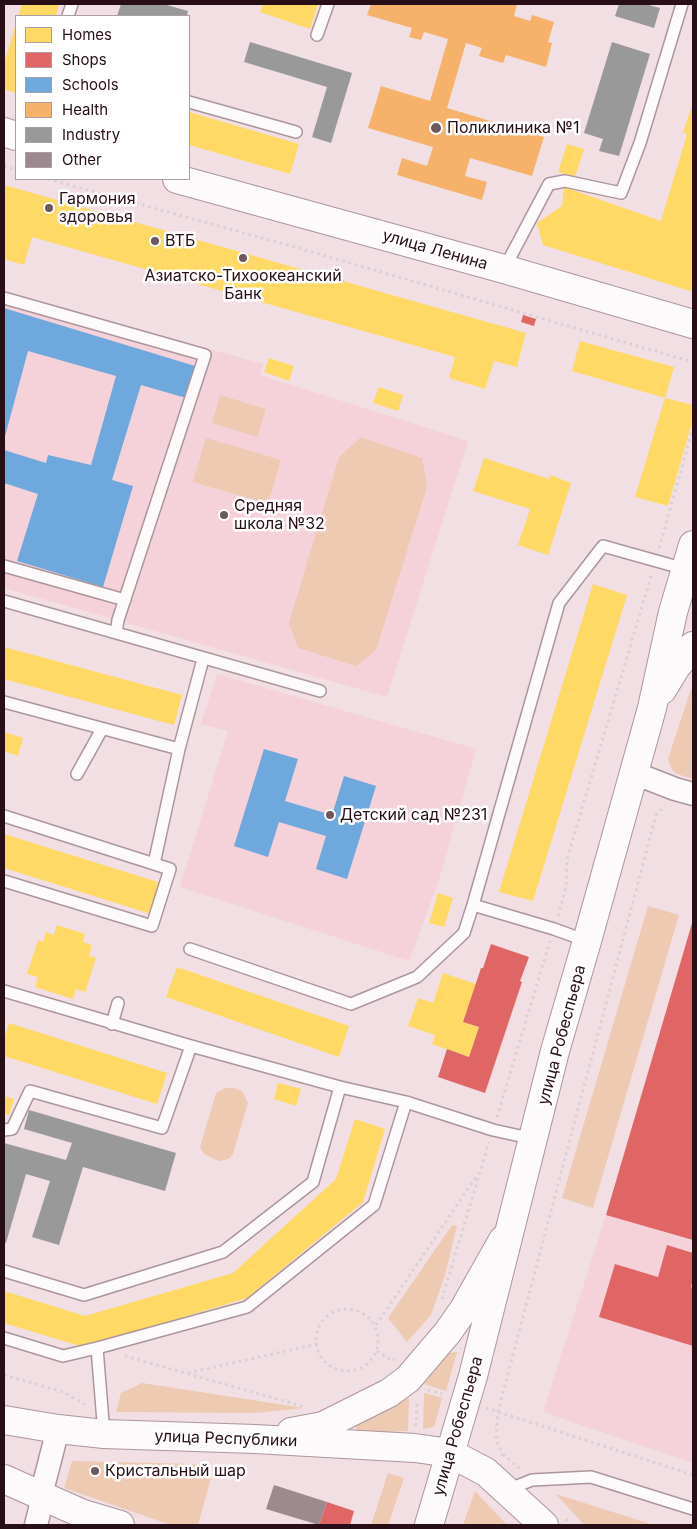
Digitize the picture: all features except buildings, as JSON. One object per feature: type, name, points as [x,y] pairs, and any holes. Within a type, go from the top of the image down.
[{"type":"main road","name":"улица Ленина","points":[[181,180],[504,269],[693,324]]},
{"type":"main road","name":"улица Робеспьера","points":[[429,1525],[473,1376],[555,1050],[588,941],[652,708],[673,612],[689,557]]},
{"type":"main road","points":[[652,708],[676,667],[693,646]]},
{"type":"main road","points":[[255,1439],[323,1426],[389,1393],[408,1379],[448,1332],[464,1309],[511,1226]]},
{"type":"main road","name":"улица Республики","points":[[4,1420],[58,1429],[103,1424],[255,1439],[415,1448],[450,1453],[486,1472],[544,1525]]},
{"type":"main road","points":[[4,1480],[83,1514],[120,1525]]},
{"type":"street","points":[[634,773],[687,792]]},
{"type":"street","points":[[36,1525],[41,1495],[58,1429]]},
{"type":"lane","points":[[317,35],[328,4]]},
{"type":"lane","points":[[504,269],[549,184],[565,181],[621,193],[640,143],[682,4]]},
{"type":"lane","points":[[190,102],[296,132]]},
{"type":"lane","points":[[4,298],[205,355],[118,620],[116,633]]},
{"type":"lane","points":[[190,949],[351,1004],[417,977],[464,933],[560,603],[603,546],[656,560],[689,557]]},
{"type":"lane","points":[[4,566],[125,600]]},
{"type":"lane","points":[[4,601],[320,691]]},
{"type":"lane","points":[[154,864],[179,749],[203,659]]},
{"type":"lane","points":[[4,702],[179,749]]},
{"type":"lane","points":[[77,774],[102,729]]},
{"type":"lane","points":[[4,816],[170,869],[152,926],[4,881]]},
{"type":"lane","points":[[473,906],[554,929],[588,941]]},
{"type":"lane","points":[[4,991],[191,1046],[340,1087],[406,1102],[493,1130],[534,1138]]},
{"type":"lane","points":[[112,1024],[118,1003]]},
{"type":"lane","points":[[4,1130],[12,1129],[30,1091],[162,1128],[191,1046]]},
{"type":"lane","points":[[4,1271],[84,1294],[223,1252],[313,1182],[340,1087]]},
{"type":"lane","points":[[4,1338],[63,1356],[247,1307],[374,1205],[406,1102]]},
{"type":"lane","points":[[97,1348],[103,1424]]},
{"type":"lane","points":[[506,1490],[532,1480],[591,1477],[693,1509]]},
{"type":"path","points":[[52,180],[284,244],[693,362]]},
{"type":"path","points":[[442,1299],[566,888],[567,859],[656,560],[693,428]]},
{"type":"path","points":[[498,1461],[503,1454],[496,1440],[498,1411],[656,815],[687,792],[693,754]]},
{"type":"path","points":[[376,1325],[480,1172]]},
{"type":"path","points":[[346,1308],[355,1309],[364,1314],[376,1325],[379,1340],[377,1350],[371,1360],[363,1367],[353,1370],[342,1370],[332,1367],[324,1360],[317,1344],[317,1331],[322,1322],[336,1310],[346,1308]]},
{"type":"path","points":[[186,1373],[317,1344]]},
{"type":"path","points":[[97,1348],[306,1406]]},
{"type":"path","points":[[377,1350],[392,1361],[399,1355]]},
{"type":"path","points":[[4,1375],[63,1392],[103,1424]]},
{"type":"path","points":[[416,1434],[417,1397]]},
{"type":"path","points":[[485,1407],[693,1475]]},
{"type":"shaded area","name":"Средняя школа №32","points":[[4,291],[263,364],[260,375],[468,441],[387,697],[4,588]]},
{"type":"shaded area","points":[[220,395],[266,409],[257,437],[212,423]]},
{"type":"shaded area","points":[[361,437],[422,458],[427,487],[376,650],[356,666],[298,648],[289,623],[339,457]]},
{"type":"shaded area","points":[[206,438],[281,460],[268,504],[193,482]]},
{"type":"shaded area","name":"Детский сад №231","points":[[217,674],[476,749],[439,880],[409,961],[180,887],[228,731],[201,724]]},
{"type":"shaded area","points":[[693,686],[693,779],[674,771],[668,759]]},
{"type":"shaded area","points":[[648,906],[679,915],[593,1208],[562,1198]]},
{"type":"shaded area","points":[[693,918],[693,1463],[543,1412],[606,1215]]},
{"type":"shaded area","points":[[225,1088],[234,1088],[242,1091],[248,1103],[233,1154],[229,1159],[219,1161],[204,1154],[200,1147],[216,1093]]},
{"type":"shaded area","points":[[452,1225],[457,1226],[445,1275],[431,1315],[407,1342],[388,1318]]},
{"type":"shaded area","points":[[457,1352],[446,1391],[424,1384],[449,1353]]},
{"type":"shaded area","points":[[142,1383],[304,1408],[255,1413],[116,1412],[121,1393]]},
{"type":"shaded area","points":[[424,1393],[442,1398],[434,1427],[423,1429]]},
{"type":"shaded area","points":[[409,1398],[408,1431],[363,1433],[357,1430],[355,1426]]},
{"type":"shaded area","points":[[72,1461],[196,1464],[208,1473],[211,1478],[198,1525],[171,1525],[64,1488]]},
{"type":"shaded area","points":[[388,1473],[404,1478],[388,1525],[371,1525]]},
{"type":"shaded area","points":[[475,1491],[507,1525],[463,1525]]},
{"type":"shaded area","points":[[556,1494],[654,1525],[584,1525]]},
{"type":"place","name":"Поликлиника №1","points":[[436,128]]},
{"type":"place","name":"Гармония здоровья","points":[[49,208]]},
{"type":"place","name":"ВТБ","points":[[155,241]]},
{"type":"place","name":"Азиатско-Тихоокеанский Банк","points":[[243,258]]},
{"type":"place","name":"Средняя школа №32","points":[[224,515]]},
{"type":"place","name":"Детский сад №231","points":[[330,815]]},
{"type":"place","name":"Кристальный шар","points":[[95,1471]]}]
